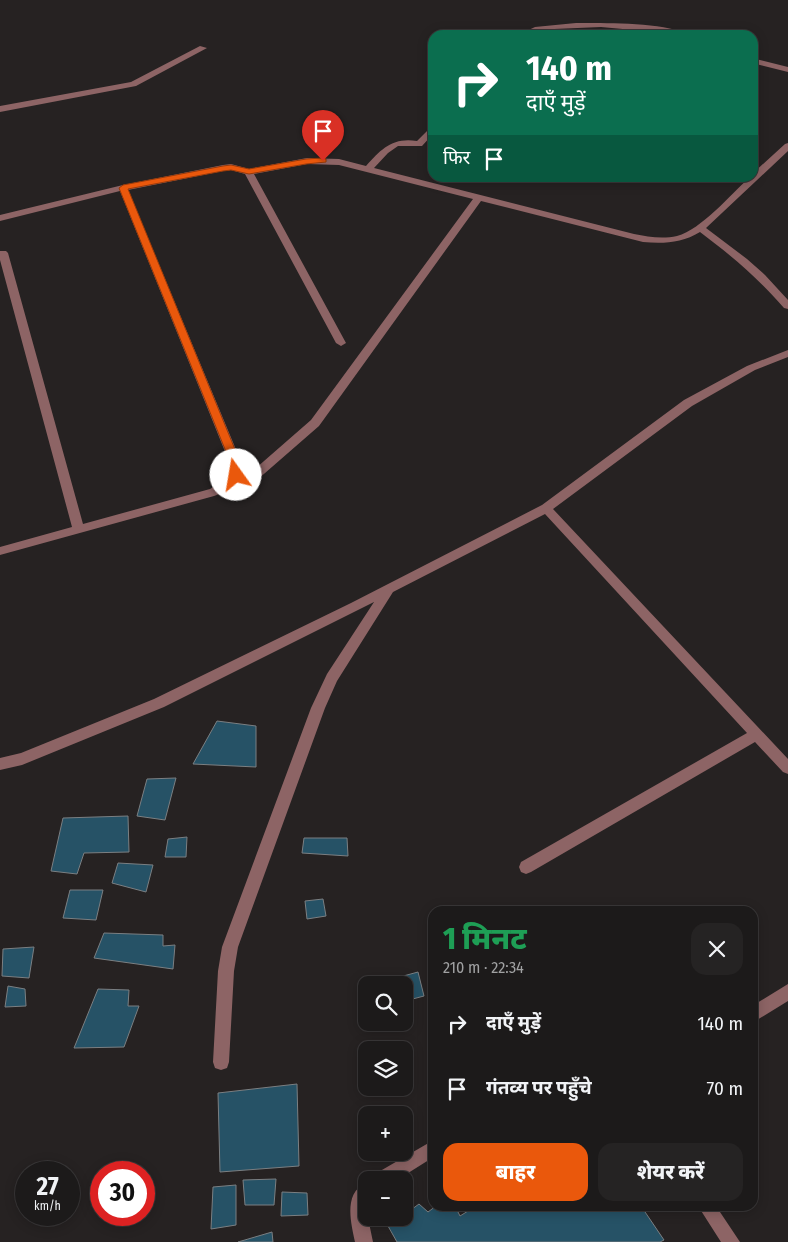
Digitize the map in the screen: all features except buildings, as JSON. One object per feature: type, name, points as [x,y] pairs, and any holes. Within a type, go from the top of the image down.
[{"type":"street","points":[[534,30],[607,25],[646,26],[663,30]]},
{"type":"street","points":[[0,109],[133,84],[203,48]]},
{"type":"street","points":[[758,62],[788,70]]},
{"type":"street","points":[[419,144],[428,135]]},
{"type":"street","points":[[368,169],[388,147],[396,142],[410,142],[428,147]]},
{"type":"street","points":[[758,174],[788,146]]},
{"type":"street","points":[[0,218],[123,188],[223,168],[231,167],[249,172],[306,161],[323,161],[339,162],[368,169],[655,242],[673,241],[689,236],[749,182]]},
{"type":"street","points":[[249,172],[341,343]]},
{"type":"street","points":[[123,188],[236,464],[236,475],[230,484],[214,492]]},
{"type":"street","points":[[0,551],[214,492],[253,477],[315,423],[478,198]]},
{"type":"street","points":[[700,228],[744,260],[788,306]]},
{"type":"street","points":[[3,253],[79,529]]},
{"type":"street","points":[[0,764],[22,759],[159,703],[388,590],[546,508],[688,403],[751,368],[788,353]]},
{"type":"street","points":[[546,508],[788,768]]},
{"type":"street","points":[[221,1062],[226,971],[230,947],[318,708],[332,678],[388,590]]},
{"type":"street","points":[[526,867],[757,734]]},
{"type":"street","points":[[758,1011],[788,992]]},
{"type":"street","points":[[397,1171],[428,1151]]},
{"type":"street","points":[[709,1211],[731,1242]]},
{"type":"street","points":[[361,1226],[364,1242]]},
{"type":"route","points":[[236,475],[236,464],[123,188],[223,168],[231,167],[249,172],[306,161],[323,161]]}]
